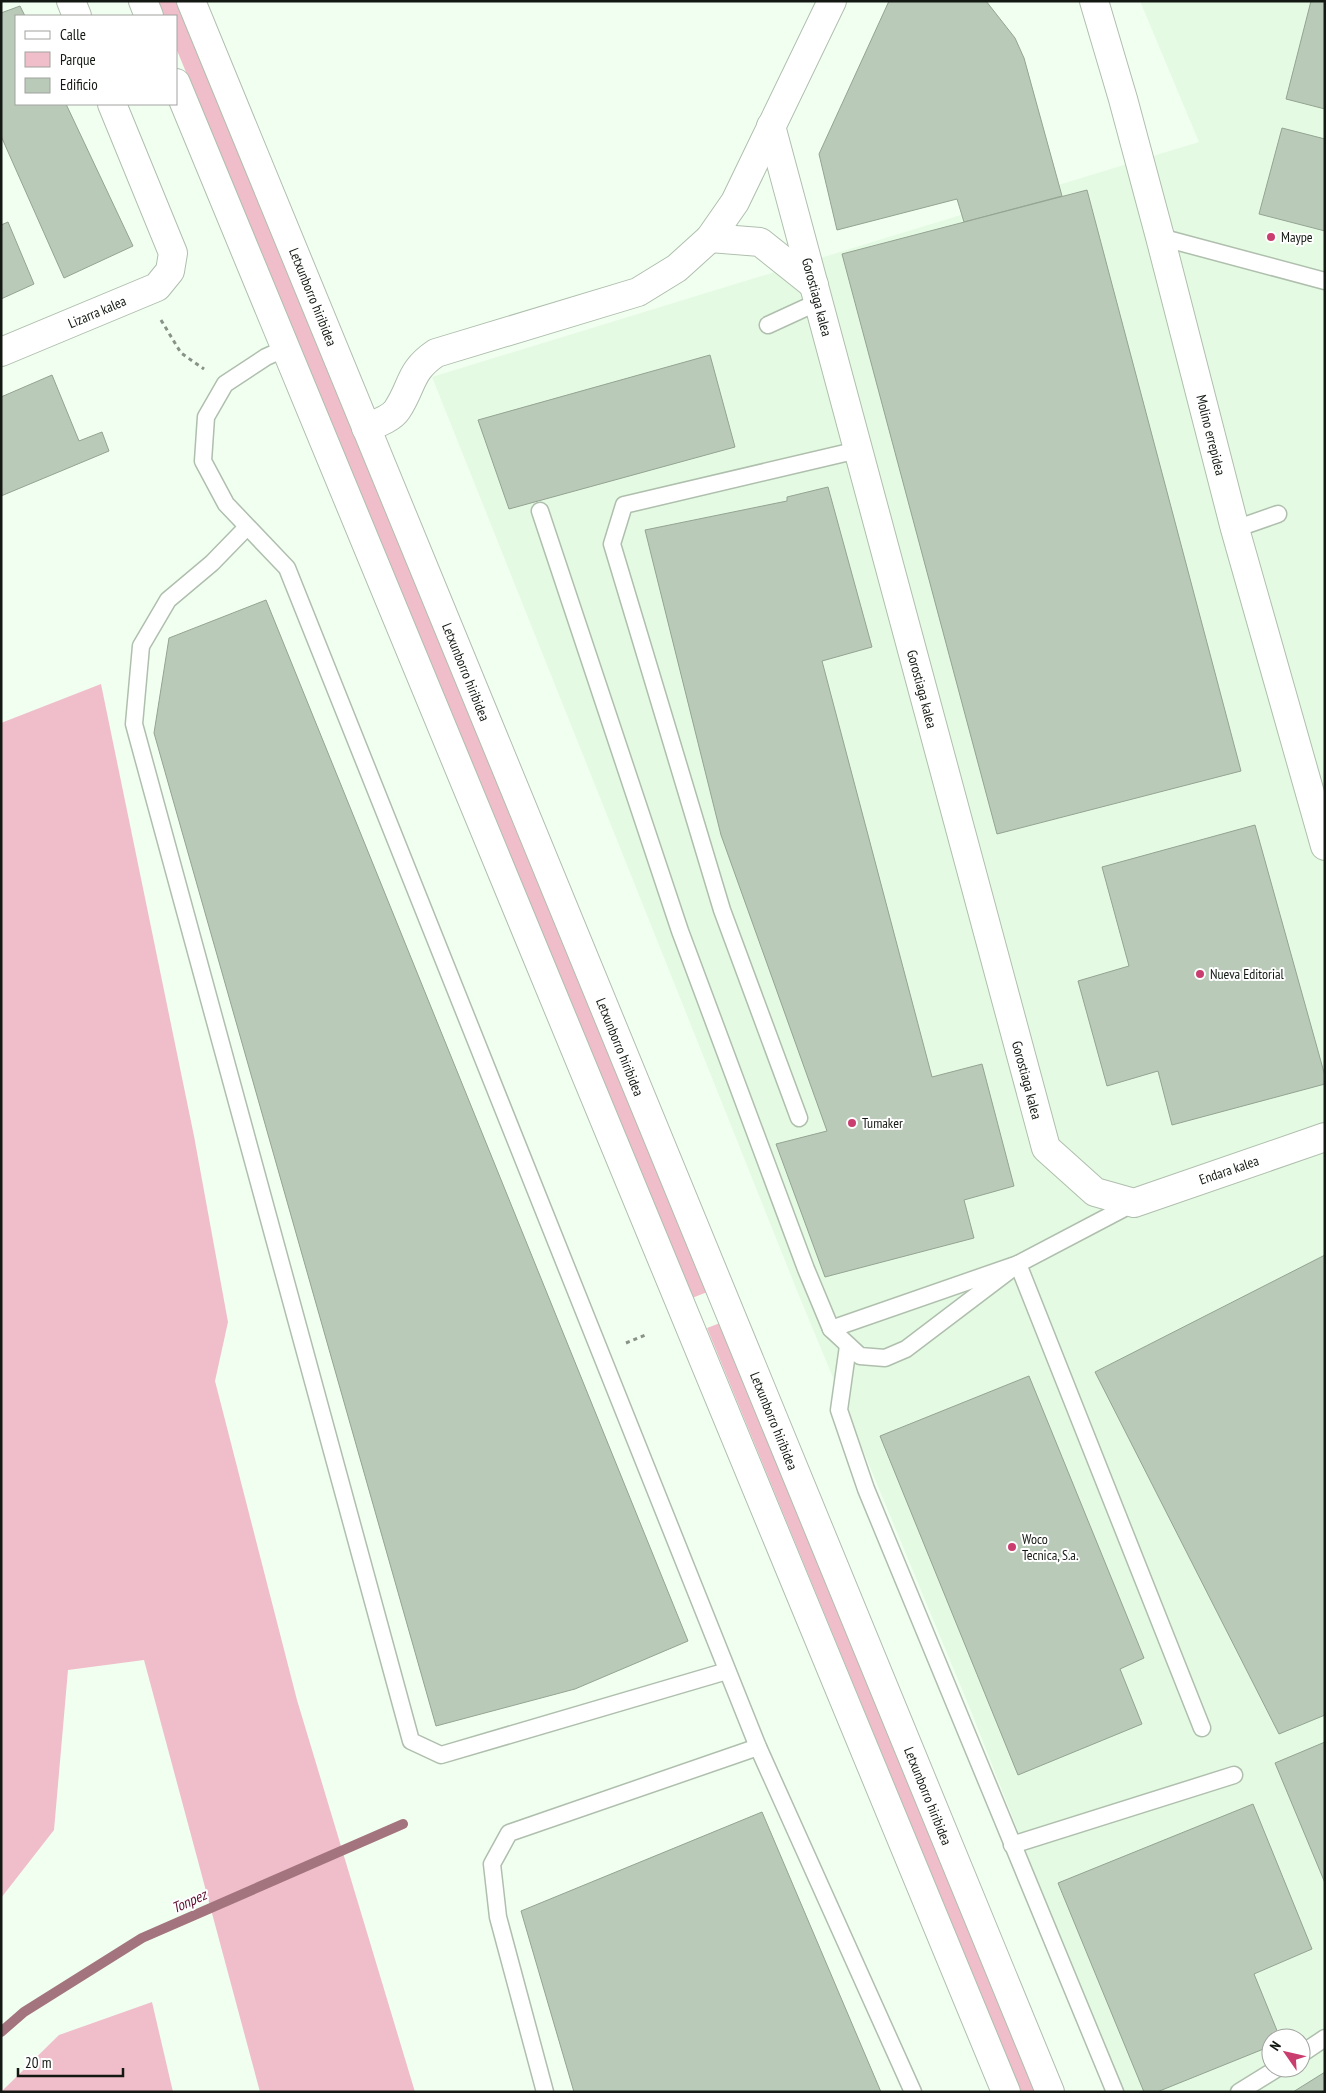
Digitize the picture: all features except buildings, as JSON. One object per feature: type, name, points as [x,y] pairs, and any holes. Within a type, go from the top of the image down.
[{"type":"main road","points":[[71,1],[77,15]]},
{"type":"main road","points":[[143,1],[149,15]]},
{"type":"main road","name":"Letxunborro hiribidea","points":[[191,1],[1050,2092]]},
{"type":"main road","points":[[366,428],[396,412],[415,372],[436,353],[638,292],[677,268],[710,238],[735,202],[832,1]]},
{"type":"main road","name":"Molino errepidea","points":[[1085,1],[1097,12],[1123,99],[1234,529],[1325,846]]},
{"type":"main road","points":[[178,88],[1006,2092]]},
{"type":"main road","name":"Lizarra kalea","points":[[1,352],[157,287],[170,271],[173,253],[112,105]]},
{"type":"main road","name":"Gorostiaga kalea","points":[[771,126],[1046,1148],[1095,1192],[1134,1203]]},
{"type":"main road","points":[[710,238],[760,242],[816,293]]},
{"type":"main road","name":"Endara kalea","points":[[1134,1203],[1325,1137]]},
{"type":"lane","points":[[1160,237],[1325,282]]},
{"type":"lane","points":[[768,325],[816,293]]},
{"type":"lane","points":[[286,348],[266,357],[225,384],[206,417],[203,461],[226,504],[287,568],[726,1671],[758,1747],[913,2092]]},
{"type":"lane","points":[[799,1118],[722,910],[612,544],[624,506],[858,450]]},
{"type":"lane","points":[[540,511],[680,931],[795,1241],[830,1329],[860,1356],[885,1358],[906,1349],[1018,1264]]},
{"type":"lane","points":[[1234,529],[1278,514]]},
{"type":"lane","points":[[247,527],[212,563],[168,600],[141,646],[134,724],[411,1741],[441,1755],[726,1671]]},
{"type":"lane","points":[[830,1329],[1018,1264],[1134,1203]]},
{"type":"lane","points":[[1018,1264],[1202,1728]]},
{"type":"lane","points":[[848,1346],[839,1410],[866,1489],[1115,2092]]},
{"type":"lane","points":[[545,2092],[498,1917],[492,1864],[509,1833],[758,1747]]},
{"type":"lane","points":[[1012,1846],[1234,1775]]},
{"type":"lane","points":[[1311,2047],[1325,2038]]},
{"type":"lane","points":[[1239,2092],[1262,2078]]},
{"type":"path","points":[[143,292],[181,353],[225,384]]},
{"type":"path","points":[[635,1340],[648,1334]]},
{"type":"shaded area","points":[[1140,1],[1325,1],[1325,2092],[1120,2092],[971,1711],[798,1293],[432,377],[1199,142]]},
{"type":"green space","points":[[157,1],[177,1],[710,1291],[692,1298],[178,53],[178,15],[163,15]]},
{"type":"green space","points":[[101,684],[194,1136],[228,1322],[215,1381],[297,1700],[415,2092],[260,2092],[144,1660],[68,1670],[54,1830],[1,1898],[1,723]]},
{"type":"green space","points":[[720,1323],[1036,2092],[1021,2092],[707,1328]]},
{"type":"green space","points":[[152,2002],[173,2092],[1,2092],[59,2035]]},
{"type":"waterway","name":"Tonpez","points":[[1,2032],[24,2012],[142,1938],[403,1824]]},
{"type":"place","name":"Maype","points":[[1271,237]]},
{"type":"place","name":"Nueva Editorial","points":[[1200,974]]},
{"type":"place","name":"Tumaker","points":[[852,1123]]},
{"type":"place","name":"Woco Tecnica, S.a.","points":[[1012,1547]]}]
